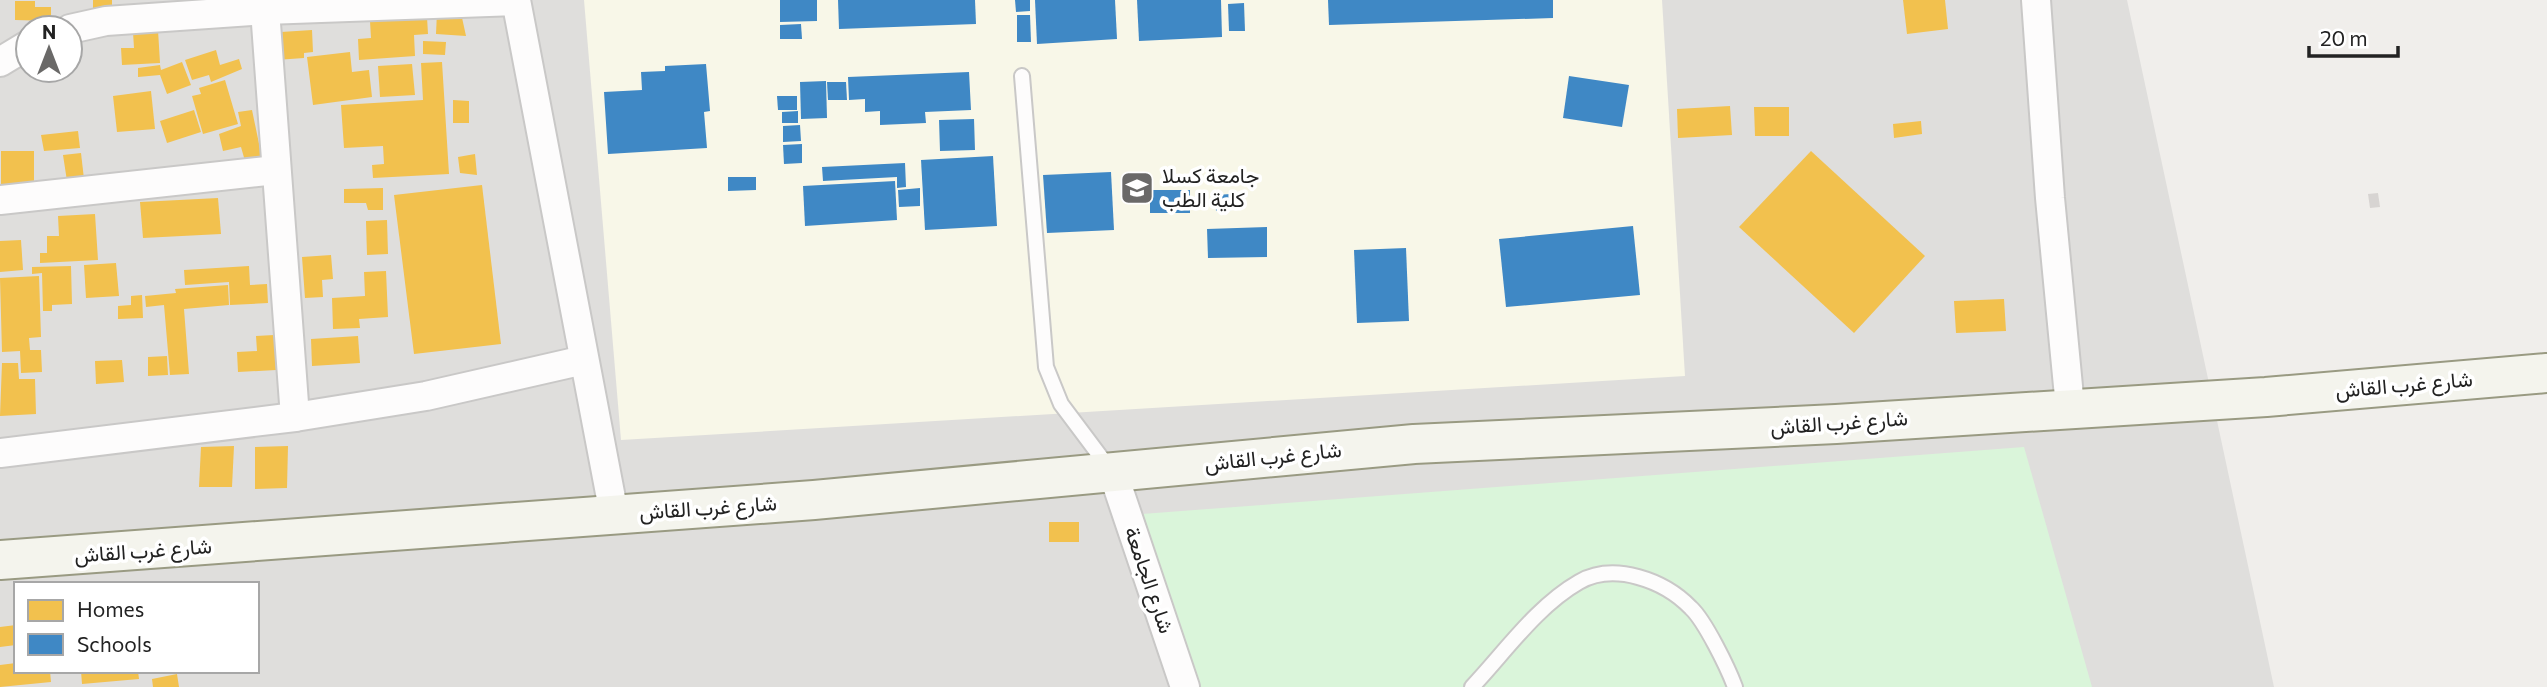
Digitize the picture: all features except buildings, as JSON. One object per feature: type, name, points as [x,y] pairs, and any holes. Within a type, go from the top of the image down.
[{"type":"main road","name":"شارع غرب القاش","points":[[0,560],[814,500],[1415,444],[1836,424],[2070,407],[2266,397],[2547,373]]},
{"type":"street","points":[[84,26],[106,21],[265,10],[516,0],[614,514]]},
{"type":"street","points":[[2036,0],[2050,198],[2070,407]]},
{"type":"street","points":[[265,10],[295,416]]},
{"type":"street","points":[[0,200],[276,170]]},
{"type":"street","points":[[0,453],[295,416],[426,396],[584,360]]},
{"type":"street","name":"شارع الجامعة","points":[[1112,473],[1185,687]]},
{"type":"lane","points":[[1021,76],[1046,368],[1060,404],[1112,473]]},
{"type":"lane","points":[[1472,687],[1553,601],[1581,581],[1617,572],[1648,579],[1691,608],[1735,687]]},
{"type":"shaded area","points":[[0,0],[2127,0],[2274,687],[0,687]]},
{"type":"shaded area","name":"جامعة كسلا كلية الطب","points":[[584,0],[1662,0],[1685,376],[621,440]]},
{"type":"green space","points":[[2024,447],[2092,687],[1191,687],[1129,515]]},
{"type":"place","name":"جامعة كسلا كلية الطب","points":[[1137,188]]}]
